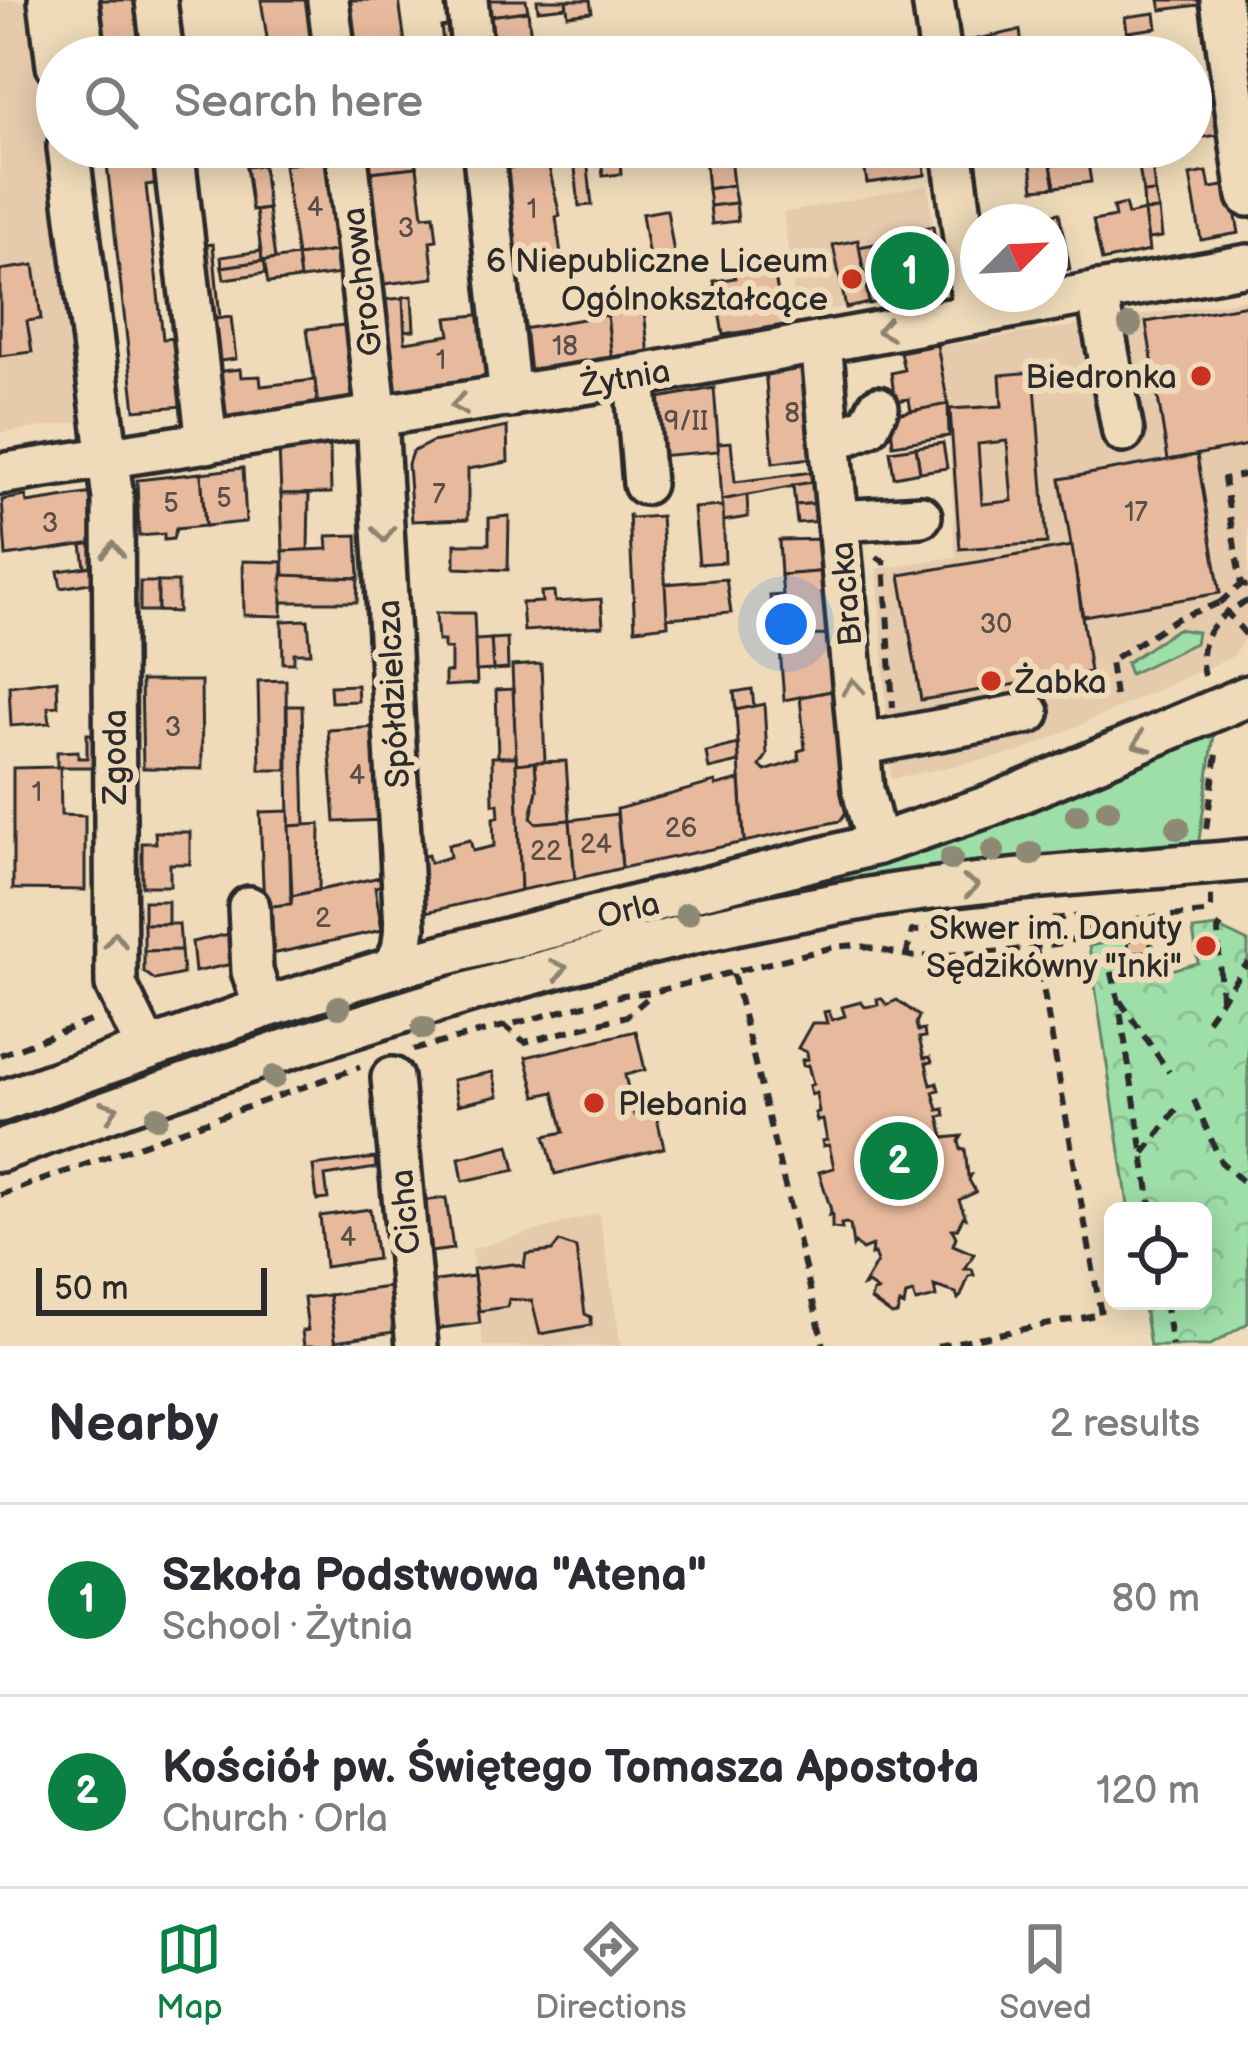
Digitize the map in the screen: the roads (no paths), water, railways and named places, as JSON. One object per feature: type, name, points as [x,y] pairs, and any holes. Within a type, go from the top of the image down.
[{"type":"street","points":[[49,0],[53,36]]},
{"type":"street","points":[[78,0],[82,36]]},
{"type":"street","points":[[156,0],[160,36]]},
{"type":"street","points":[[328,0],[332,36]]},
{"type":"street","points":[[467,0],[471,36]]},
{"type":"street","points":[[933,0],[938,36]]},
{"type":"street","points":[[1221,0],[1248,196]]},
{"type":"street","points":[[71,168],[119,455]]},
{"type":"street","points":[[97,168],[119,455]]},
{"type":"street","points":[[175,168],[207,443]]},
{"type":"street","name":"Grochowa","points":[[348,168],[377,417]]},
{"type":"street","points":[[485,168],[511,397]]},
{"type":"street","points":[[955,168],[974,314]]},
{"type":"street","name":"Żytnia","points":[[0,474],[511,397],[1248,265]]},
{"type":"street","points":[[1097,292],[1123,432]]},
{"type":"street","name":"Bracka","points":[[821,342],[844,521],[863,790],[877,844]]},
{"type":"street","points":[[635,376],[644,484]]},
{"type":"street","points":[[830,434],[850,434],[868,426],[878,407]]},
{"type":"street","name":"Spółdzielcza","points":[[377,417],[405,927],[393,968]]},
{"type":"street","name":"Zgoda","points":[[119,455],[113,499],[116,986],[147,1049]]},
{"type":"street","points":[[844,521],[921,516]]},
{"type":"street","name":"Orla","points":[[0,1102],[264,1008],[393,968],[877,844],[989,806],[1248,696]]},
{"type":"street","points":[[859,745],[1037,701]]},
{"type":"street","name":"Orla","points":[[0,1150],[383,1016],[758,921],[855,901],[978,885],[1248,860]]},
{"type":"street","points":[[249,907],[252,971],[264,1008]]},
{"type":"street","name":"Cicha","points":[[389,1065],[417,1346]]},
{"type":"place","name":"Szkoła Podstwowa \"Atena\"","points":[[910,271]]},
{"type":"place","name":"6 Niepubliczne Liceum Ogólnokształcące","points":[[852,279]]},
{"type":"place","name":"Biedronka","points":[[1201,376]]},
{"type":"place","name":"Żabka","points":[[991,681]]},
{"type":"place","name":"Skwer im. Danuty Sędzikówny \"Inki\"","points":[[1206,946]]},
{"type":"place","name":"Plebania","points":[[594,1103]]},
{"type":"place","name":"Kościół pw. Świętego Tomasza Apostoła","points":[[899,1161]]}]
